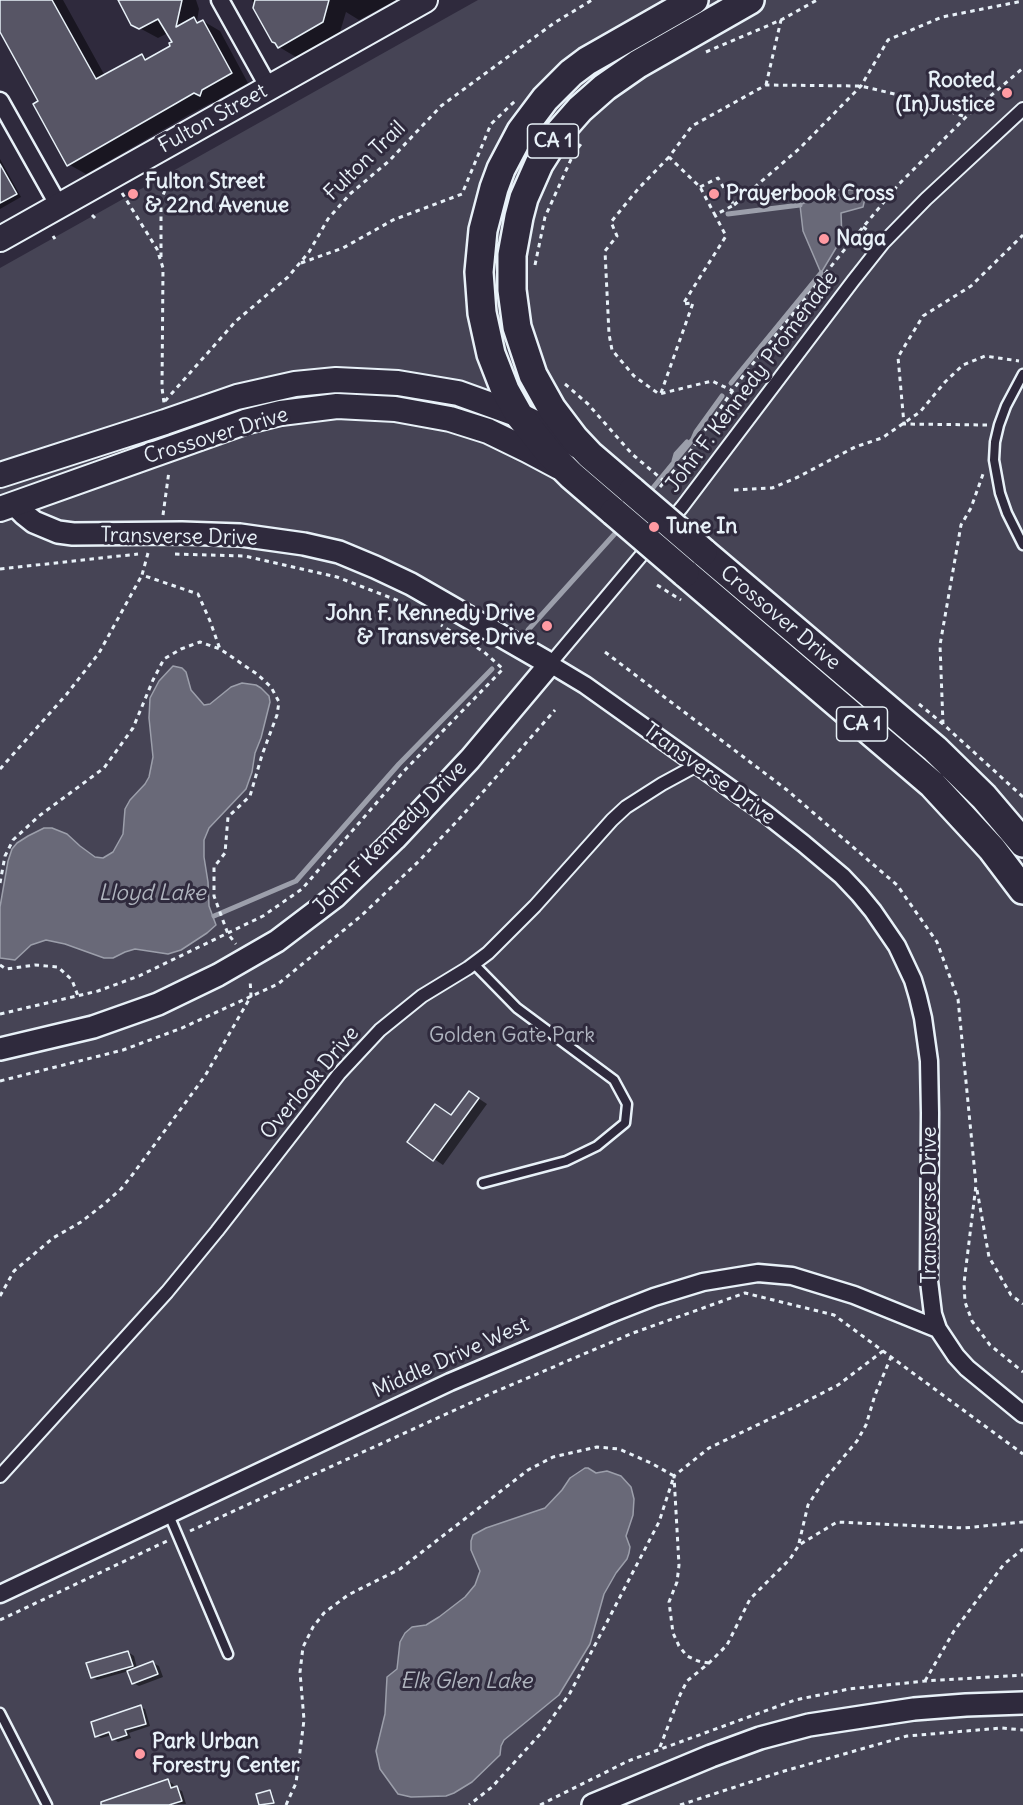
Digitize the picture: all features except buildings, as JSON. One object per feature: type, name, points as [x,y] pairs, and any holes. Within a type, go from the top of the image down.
[{"type":"highway","name":"CA 1","points":[[519,414],[505,390],[491,354],[480,293],[479,272],[483,230],[501,169],[532,115],[571,73],[606,50],[694,0]]},
{"type":"highway","name":"CA 1","points":[[590,455],[562,424],[542,393],[527,360],[517,327],[513,300],[512,263],[515,235],[524,198],[539,164],[558,134],[593,97],[638,64],[750,0]]},
{"type":"highway","name":"Crossover Drive","points":[[519,414],[545,448],[571,475],[932,784],[978,833],[1023,890]]},
{"type":"highway","name":"Crossover Drive","points":[[590,455],[645,490],[703,552],[935,748],[984,797],[1023,843]]},
{"type":"main road","name":"Fulton Street","points":[[0,238],[425,0]]},
{"type":"main road","name":"Crossover Drive","points":[[0,475],[257,392],[295,384],[336,380],[398,383],[437,388],[475,398],[519,414],[566,438],[590,455]]},
{"type":"main road","name":"Crossover Drive","points":[[5,504],[245,422],[281,413],[337,406],[395,409],[450,419],[508,440],[548,460],[571,475]]},
{"type":"main road","points":[[5,504],[33,475],[75,458],[100,443]]},
{"type":"street","points":[[220,0],[269,88]]},
{"type":"street","points":[[0,101],[58,206]]},
{"type":"street","name":"John F. Kennedy Promenade","points":[[550,664],[682,507],[878,249],[926,199],[1023,109]]},
{"type":"street","name":"Transverse Drive","points":[[5,504],[34,522],[58,532],[240,535],[304,544],[339,552],[375,567],[411,584],[585,685],[765,814],[842,876],[860,894],[897,946],[909,972],[923,1018],[929,1061],[929,1281],[933,1314],[939,1329],[956,1356],[1023,1414]]},
{"type":"street","name":"John F Kennedy Drive","points":[[0,1049],[124,1017],[189,990],[277,941],[306,920],[365,868],[449,783],[550,664]]},
{"type":"street","name":"Overlook Drive","points":[[0,1476],[167,1292],[339,1074],[361,1050],[401,1012],[422,996],[474,964],[512,930],[612,820],[643,796],[697,765]]},
{"type":"street","name":"Middle Drive West","points":[[0,1594],[396,1407],[534,1346],[654,1297],[703,1282],[758,1273],[792,1276],[854,1295],[939,1329]]},
{"type":"street","points":[[593,1805],[711,1756],[760,1738],[809,1725],[914,1709],[966,1704],[1023,1703]]},
{"type":"lane","points":[[1023,374],[999,425],[994,460],[996,476],[1007,513],[1023,545]]},
{"type":"lane","points":[[474,964],[517,1008],[614,1080],[627,1104],[625,1123],[597,1146],[566,1161],[483,1183]]},
{"type":"lane","points":[[169,1515],[228,1654]]},
{"type":"lane","points":[[0,1713],[47,1805]]},
{"type":"path","name":"Fulton Trail","points":[[161,259],[164,276],[162,388],[164,402],[236,321],[288,277],[309,252],[328,219],[350,194],[389,162],[441,106],[554,23],[592,0]]},
{"type":"path","points":[[700,54],[781,20],[817,0]]},
{"type":"path","points":[[715,215],[734,205],[800,148],[861,86],[888,40],[942,17],[1023,1]]},
{"type":"path","points":[[766,85],[781,20]]},
{"type":"path","points":[[645,490],[664,481],[688,453],[733,390],[863,226],[900,184],[966,117],[1023,68]]},
{"type":"path","points":[[733,390],[712,381],[659,394],[634,376],[612,350],[609,334],[605,251],[617,236],[611,222],[638,189],[669,157],[692,126],[766,85],[861,86],[903,96],[966,117]]},
{"type":"path","points":[[299,264],[343,248],[393,220],[462,194],[491,124],[515,101]]},
{"type":"path","points":[[534,273],[545,217],[573,155],[585,138]]},
{"type":"path","points":[[661,393],[693,303],[683,304],[726,236],[700,187],[669,157]]},
{"type":"path","points":[[161,259],[160,201],[173,171]]},
{"type":"path","points":[[111,176],[161,259]]},
{"type":"path","points":[[700,187],[718,178],[734,205]]},
{"type":"path","points":[[863,226],[871,233]]},
{"type":"path","points":[[904,424],[898,357],[923,316],[971,286],[1023,235]]},
{"type":"path","points":[[734,490],[772,488],[855,447],[882,438],[920,412],[945,382],[963,366],[985,356],[1019,361]]},
{"type":"path","points":[[564,384],[588,404],[632,454],[664,481]]},
{"type":"path","points":[[904,424],[999,425]]},
{"type":"path","points":[[943,724],[940,645],[961,525],[971,508],[985,466]]},
{"type":"path","points":[[162,519],[169,470]]},
{"type":"path","points":[[0,569],[148,553],[142,575],[99,653],[66,695],[0,769]]},
{"type":"path","points":[[170,554],[245,556],[337,577],[399,601]]},
{"type":"path","points":[[142,575],[198,594],[220,649]]},
{"type":"path","points":[[0,1014],[98,991],[139,976],[263,916],[302,889],[404,771],[503,669],[484,652],[438,623]]},
{"type":"path","points":[[0,884],[5,856],[13,840],[39,816],[104,768],[133,728],[164,659],[200,642],[220,649],[257,674],[271,687],[279,702],[277,715],[250,796],[228,817],[225,853],[214,867],[214,896],[228,934],[248,959]]},
{"type":"path","points":[[0,1081],[123,1050],[182,1028],[278,984],[361,916],[419,861],[555,710]]},
{"type":"path","points":[[0,964],[6,969],[34,965],[58,967],[72,980],[78,996]]},
{"type":"path","points":[[0,1296],[15,1271],[53,1238],[81,1222],[103,1205],[127,1181],[205,1076],[251,996]]},
{"type":"path","points":[[1023,1304],[1011,1295],[989,1257],[976,1185],[964,1282],[964,1302],[972,1321],[990,1345],[1023,1372]]},
{"type":"path","points":[[0,1620],[510,1385],[633,1333],[745,1293],[834,1315],[1023,1454]]},
{"type":"path","points":[[469,1805],[492,1787],[542,1732],[570,1693],[659,1522],[674,1476],[709,1448],[838,1384],[883,1351]]},
{"type":"path","points":[[660,1748],[683,1688],[727,1645],[750,1599],[790,1559],[799,1545],[808,1505],[825,1479],[857,1441],[866,1425],[875,1395],[891,1357]]},
{"type":"path","points":[[286,1805],[296,1783],[304,1720],[300,1672],[303,1647],[313,1627],[324,1613],[348,1595],[400,1569],[528,1470],[553,1456],[597,1447],[619,1449],[674,1476]]},
{"type":"path","points":[[674,1476],[679,1565],[677,1582],[669,1602],[673,1633],[687,1656],[710,1663]]},
{"type":"path","points":[[799,1545],[837,1522],[964,1528],[1023,1522]]},
{"type":"path","points":[[925,1682],[954,1631],[1004,1564],[1023,1549]]},
{"type":"path","points":[[680,1805],[781,1772],[907,1736],[1002,1728],[1023,1730]]},
{"type":"green space","name":"Golden Gate Park","points":[[478,0],[1023,0],[1023,1805],[0,1805],[0,268]]},
{"type":"water","points":[[830,190],[867,190],[863,207],[841,213],[842,238],[821,273],[803,231],[800,205]]},
{"type":"water","name":"Lloyd Lake","points":[[173,666],[182,668],[186,672],[191,690],[204,705],[210,704],[231,687],[242,683],[261,688],[269,696],[270,702],[246,789],[209,828],[204,840],[209,906],[216,925],[181,950],[168,954],[135,949],[113,958],[104,958],[65,944],[46,940],[31,945],[15,960],[0,958],[0,907],[12,849],[28,836],[44,828],[52,828],[67,834],[95,857],[103,858],[113,852],[123,834],[125,809],[149,777],[153,757],[149,718],[150,698],[159,681]]},
{"type":"water","name":"Elk Glen Lake","points":[[585,1468],[596,1473],[607,1471],[621,1476],[631,1487],[634,1499],[633,1515],[626,1536],[630,1547],[629,1553],[604,1594],[590,1644],[559,1695],[504,1740],[500,1755],[472,1782],[446,1796],[411,1797],[398,1794],[380,1769],[376,1751],[385,1714],[387,1677],[397,1669],[400,1642],[405,1633],[412,1627],[426,1625],[439,1617],[465,1597],[475,1585],[480,1571],[471,1550],[473,1535],[486,1528],[545,1508],[570,1478]]},
{"type":"waterway","points":[[728,214],[800,205]]},
{"type":"waterway","points":[[731,383],[821,273]]},
{"type":"waterway","points":[[647,495],[693,439],[722,396]]},
{"type":"waterway","points":[[674,461],[676,454],[687,442]]},
{"type":"waterway","points":[[528,630],[620,528]]},
{"type":"waterway","points":[[214,916],[296,881],[399,764],[492,669]]},
{"type":"place","name":"Rooted (In)Justice","points":[[1007,93]]},
{"type":"place","name":"Fulton Street & 22nd Avenue","points":[[133,194]]},
{"type":"place","name":"Prayerbook Cross","points":[[714,194]]},
{"type":"place","name":"Naga","points":[[824,239]]},
{"type":"place","name":"Tune In","points":[[654,527]]},
{"type":"place","name":"John F. Kennedy Drive & Transverse Drive","points":[[547,626]]},
{"type":"place","name":"Park Urban Forestry Center","points":[[140,1754]]}]
